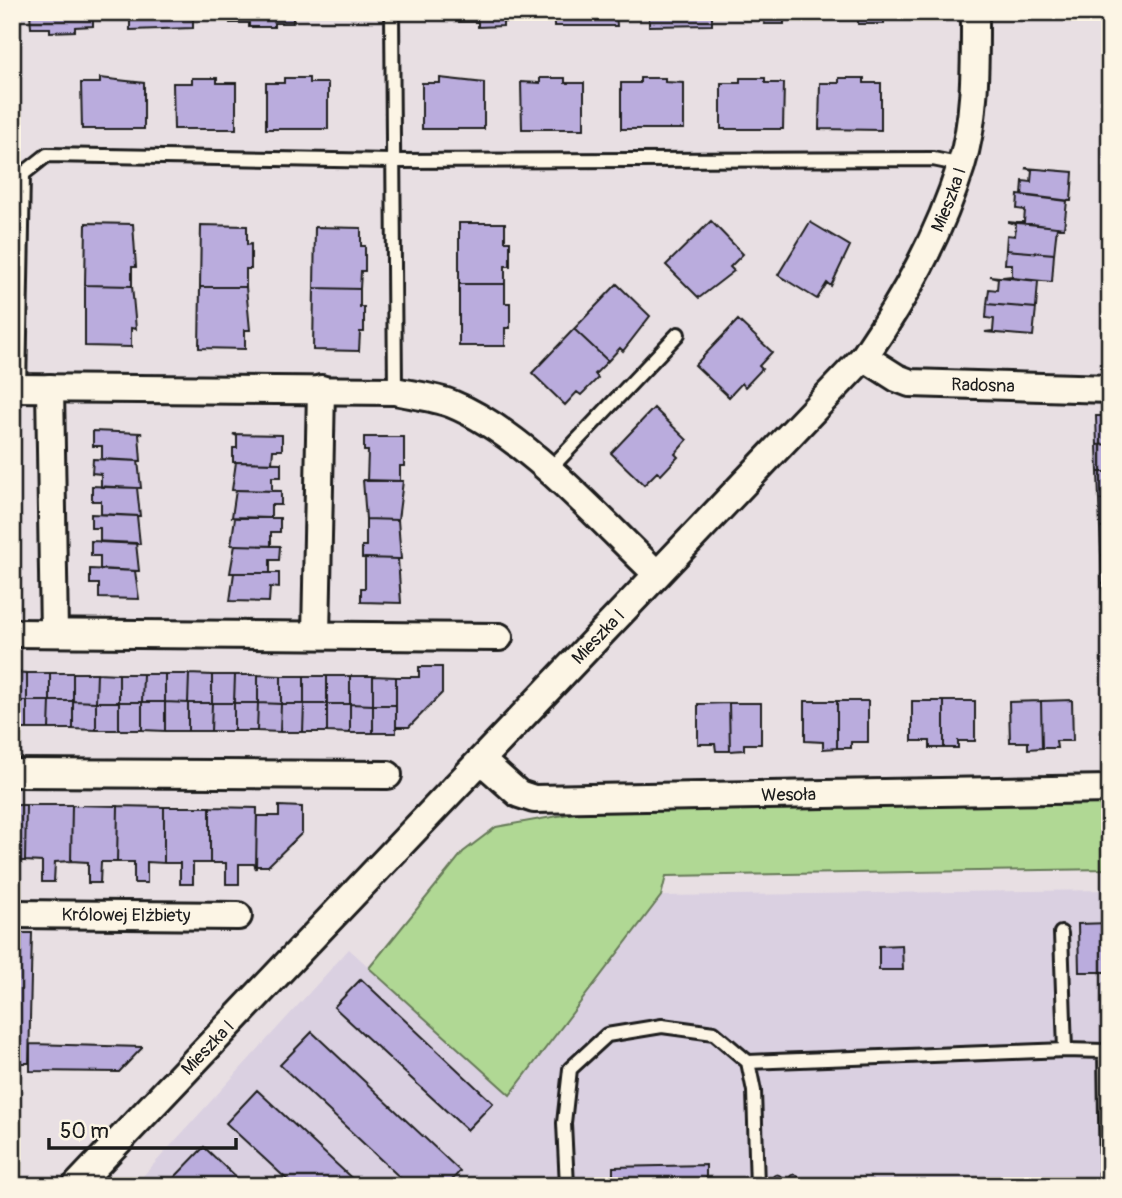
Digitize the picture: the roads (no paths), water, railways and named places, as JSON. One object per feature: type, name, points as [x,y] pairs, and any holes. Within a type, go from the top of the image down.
[{"type":"street","name":"Mieszka I","points":[[76,1186],[864,356],[926,257],[961,165],[975,62],[975,12]]},
{"type":"street","name":"Radosna","points":[[864,356],[897,378],[910,383],[1110,389]]},
{"type":"street","points":[[16,388],[395,391],[451,403],[491,424],[548,471],[657,574]]},
{"type":"street","points":[[50,388],[54,633]]},
{"type":"street","points":[[316,635],[321,390]]},
{"type":"street","points":[[12,633],[499,637]]},
{"type":"street","name":"Wesoła","points":[[482,761],[519,794],[534,799],[1110,789]]},
{"type":"street","points":[[12,773],[388,775]]},
{"type":"street","name":"Królowej Elżbiety","points":[[12,914],[237,916]]},
{"type":"lane","points":[[392,12],[391,162],[395,391]]},
{"type":"lane","points":[[16,388],[23,174],[47,155],[391,162],[933,159],[961,165]]},
{"type":"lane","points":[[548,471],[678,334]]},
{"type":"lane","points":[[1062,933],[1065,1050]]},
{"type":"lane","points":[[567,1186],[564,1123],[570,1069],[607,1035],[662,1026],[714,1033],[748,1062],[754,1091],[757,1186]]},
{"type":"lane","points":[[748,1062],[1065,1050],[1105,1051],[1107,1186]]}]
